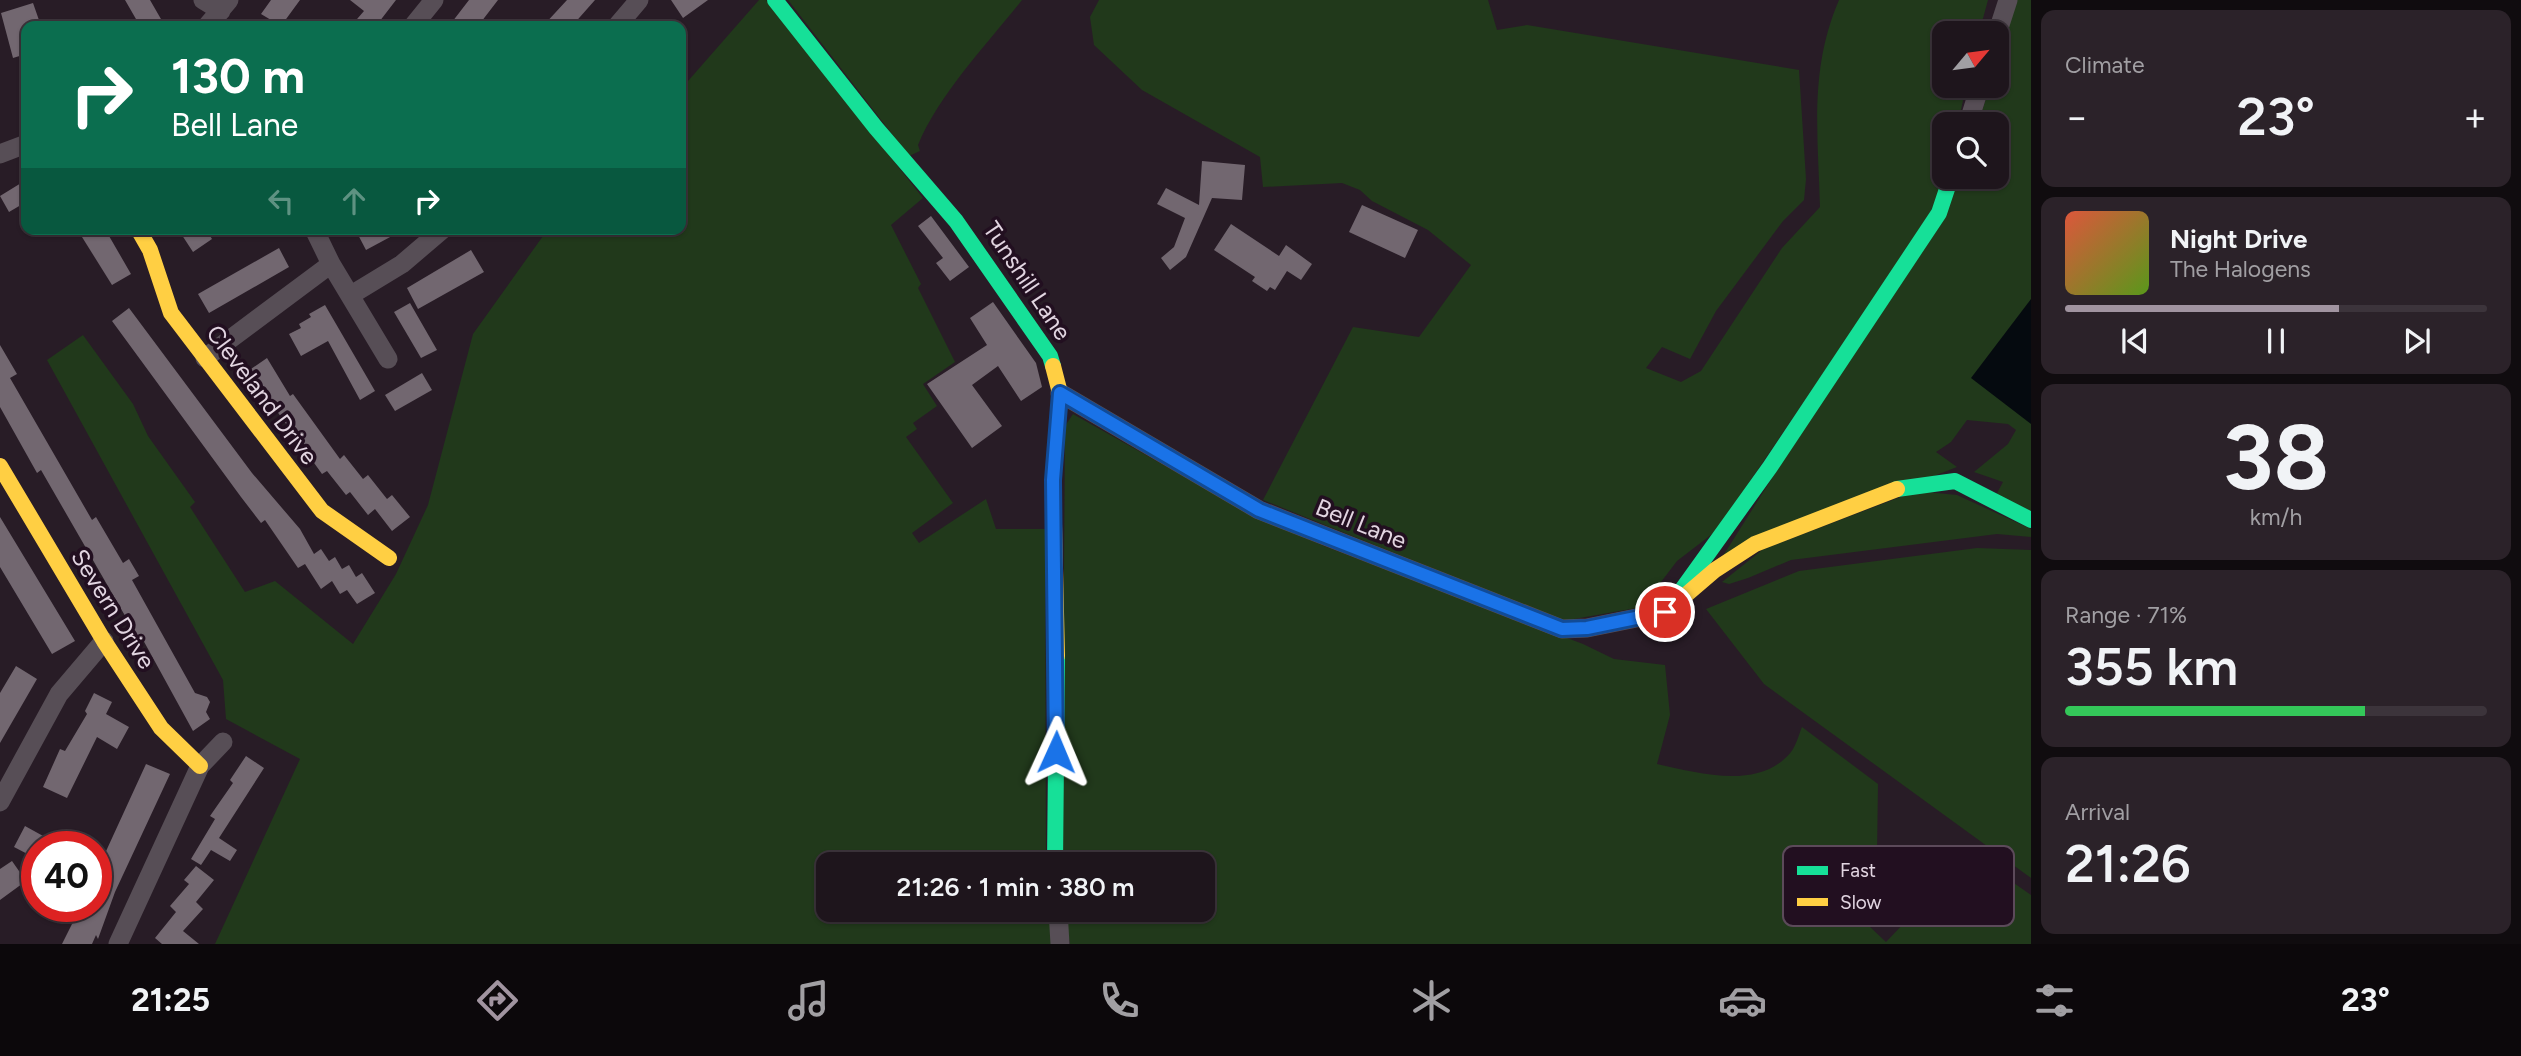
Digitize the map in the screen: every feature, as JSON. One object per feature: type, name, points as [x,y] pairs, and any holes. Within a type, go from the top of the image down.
[{"type":"street","points":[[204,0],[225,6],[212,21]]},
{"type":"street","points":[[416,21],[434,0]]},
{"type":"street","points":[[621,21],[639,0]]},
{"type":"street","name":"Tunshill Lane","points":[[775,0],[876,128],[956,221],[1050,356],[1060,393],[1053,492],[1057,676],[1055,852]]},
{"type":"street","points":[[2001,21],[2008,0]]},
{"type":"street","points":[[2,147],[21,145]]},
{"type":"street","points":[[1665,612],[1770,467],[1939,212],[1947,189]]},
{"type":"street","name":"Cleveland Drive","points":[[141,235],[150,250],[171,313],[322,511],[389,558]]},
{"type":"street","points":[[317,235],[331,264],[388,359]]},
{"type":"street","points":[[351,295],[402,264],[436,235]]},
{"type":"street","points":[[205,358],[331,264]]},
{"type":"street","name":"Bell Lane","points":[[1060,393],[1259,510],[1562,629],[1587,628],[1665,612]]},
{"type":"street","name":"Severn Drive","points":[[0,467],[104,641],[161,727],[200,766]]},
{"type":"street","points":[[1665,612],[1715,570],[1755,544],[1889,490],[1955,481],[2031,520]]},
{"type":"street","points":[[0,802],[59,694],[104,641]]},
{"type":"street","points":[[118,944],[200,766],[223,742]]},
{"type":"street","points":[[1059,922],[1060,944]]},
{"type":"green space","points":[[759,0],[766,0],[923,198],[891,225],[921,284],[918,288],[955,362],[923,384],[937,406],[913,423],[917,429],[906,437],[953,503],[912,533],[919,543],[986,499],[996,529],[1045,529],[1046,852],[816,852],[816,922],[1050,922],[1052,944],[215,944],[300,759],[226,719],[223,680],[47,360],[83,335],[133,404],[148,436],[195,502],[190,507],[245,592],[275,581],[353,644],[396,574],[428,505],[473,334],[544,235],[686,235],[686,83]]},
{"type":"green space","points":[[788,0],[1022,0],[938,107],[918,145],[920,151],[909,156]]},
{"type":"green space","points":[[1099,0],[1488,0],[1497,30],[1527,25],[1799,70],[1806,179],[1804,200],[1783,221],[1716,311],[1690,359],[1662,347],[1646,368],[1681,382],[1701,371],[1782,248],[1820,207],[1817,127],[1819,77],[1829,26],[1839,0],[1988,0],[1982,21],[1932,21],[1932,98],[1963,98],[1961,112],[1932,112],[1932,189],[1941,189],[1937,206],[1716,531],[1677,561],[1642,607],[1563,621],[1263,500],[1353,327],[1419,337],[1471,265],[1428,230],[1372,201],[1360,190],[1342,183],[1263,187],[1260,157],[1142,90],[1094,45],[1090,17]]},
{"type":"green space","points":[[2016,0],[2031,0],[2031,511],[1996,495],[2003,482],[1974,472],[2008,444],[2016,430],[2008,424],[1967,420],[1951,442],[1936,452],[1957,467],[1721,559],[1954,189],[2009,189],[2009,112],[1982,112],[1986,98],[2009,98],[2009,23]]},
{"type":"green space","points":[[1073,414],[1249,513],[1324,546],[1583,644],[1614,659],[1665,665],[1670,715],[1657,764],[1728,776],[1762,772],[1778,764],[1791,752],[1802,727],[1878,784],[1877,846],[1783,846],[1783,926],[1869,926],[1886,942],[1901,926],[2014,926],[2014,883],[2031,895],[2031,944],[1070,944],[1066,922],[1215,922],[1215,852],[1062,852],[1065,426]]},
{"type":"green space","points":[[1916,491],[1957,495],[2031,529],[2031,537],[1997,534],[1791,560],[1748,578],[1729,584],[1722,582],[1762,550]]},
{"type":"green space","points":[[1977,548],[2031,550],[2031,878],[2014,866],[2014,846],[1987,846],[1764,684],[1706,609],[1799,571]]},
{"type":"shaded area","points":[[2031,299],[2031,424],[1971,378]]},
{"type":"building","points":[[125,0],[150,0],[162,21],[137,21]]},
{"type":"building","points":[[271,0],[300,0],[285,21],[273,21],[261,14]]},
{"type":"building","points":[[350,0],[396,0],[380,21],[355,21],[364,11]]},
{"type":"building","points":[[469,0],[498,0],[482,21],[453,21]]},
{"type":"building","points":[[567,0],[595,0],[576,21],[548,21]]},
{"type":"building","points":[[671,0],[708,0],[683,18]]},
{"type":"building","points":[[33,3],[39,21],[21,21],[21,56],[13,58],[1,13]]},
{"type":"building","points":[[1202,161],[1245,165],[1242,200],[1212,198],[1186,257],[1170,270],[1161,258],[1174,247],[1185,218],[1157,204],[1166,188],[1199,205]]},
{"type":"building","points":[[21,183],[21,205],[9,212],[0,196]]},
{"type":"building","points":[[1362,205],[1418,230],[1405,258],[1349,232]]},
{"type":"building","points":[[931,216],[969,267],[950,281],[936,263],[943,258],[918,226]]},
{"type":"building","points":[[1231,224],[1279,256],[1286,245],[1312,264],[1301,280],[1287,271],[1275,290],[1270,287],[1267,291],[1252,281],[1255,277],[1214,250]]},
{"type":"building","points":[[81,235],[108,235],[131,274],[112,285]]},
{"type":"building","points":[[182,235],[210,235],[212,239],[193,252]]},
{"type":"building","points":[[358,235],[394,235],[366,250]]},
{"type":"building","points":[[279,248],[289,267],[209,313],[198,294]]},
{"type":"building","points":[[471,250],[484,272],[418,309],[407,288]]},
{"type":"building","points":[[993,302],[1036,363],[1042,387],[1021,401],[998,366],[972,385],[1002,426],[972,448],[927,384],[987,345],[970,318]]},
{"type":"building","points":[[410,303],[437,350],[421,358],[394,312]]},
{"type":"building","points":[[325,305],[375,391],[360,400],[328,341],[301,356],[289,334],[301,328],[299,324],[311,317],[309,314]]},
{"type":"building","points":[[129,308],[252,473],[300,529],[314,554],[321,549],[329,561],[335,557],[342,569],[349,565],[356,577],[362,573],[375,593],[357,604],[347,590],[340,594],[332,581],[321,589],[305,564],[298,568],[265,520],[261,523],[241,497],[112,321]]},
{"type":"building","points":[[0,345],[17,374],[10,378],[92,520],[96,517],[123,563],[129,559],[139,576],[132,580],[195,693],[207,697],[210,702],[206,712],[210,719],[193,731],[142,638],[139,640],[41,470],[37,473],[0,407]]},
{"type":"building","points":[[267,358],[290,396],[293,394],[340,459],[344,455],[363,479],[368,475],[387,499],[392,495],[410,517],[392,531],[375,509],[368,515],[350,492],[346,495],[327,471],[322,474],[248,371]]},
{"type":"building","points":[[422,373],[432,390],[395,411],[385,395]]},
{"type":"building","points":[[0,517],[75,641],[52,654],[0,567]]},
{"type":"building","points":[[16,666],[37,679],[0,743],[0,693]]},
{"type":"building","points":[[94,693],[112,702],[106,714],[129,727],[117,749],[97,737],[67,798],[43,787],[60,749],[65,751],[87,714],[85,711]]},
{"type":"building","points":[[246,756],[264,768],[219,838],[237,850],[230,861],[211,850],[201,865],[191,859],[215,819],[210,816],[233,783],[230,780]]},
{"type":"building","points":[[146,764],[170,774],[112,900],[112,838]]},
{"type":"building","points":[[21,834],[21,851],[14,847]]},
{"type":"building","points":[[12,861],[21,874],[21,885],[0,900],[0,869]]},
{"type":"building","points":[[196,866],[214,880],[196,902],[203,909],[183,931],[199,944],[162,944],[155,938],[176,912],[170,906],[189,884],[184,880]]},
{"type":"building","points":[[73,922],[104,922],[98,939],[96,935],[92,944],[62,944]]},
{"type":"traffic: fast","points":[[775,0],[876,128],[956,221],[1050,356],[1053,366]]},
{"type":"traffic: fast","points":[[1676,598],[1770,467],[1939,213],[1947,189]]},
{"type":"traffic: fast","points":[[1897,489],[1955,481],[2031,520]]},
{"type":"traffic: fast","points":[[1055,852],[1057,656]]},
{"type":"traffic: slow","points":[[141,235],[150,250],[171,313],[322,511],[389,558]]},
{"type":"traffic: slow","points":[[1053,366],[1060,393],[1053,480],[1057,656]]},
{"type":"traffic: slow","points":[[0,466],[104,641],[161,728],[200,766]]},
{"type":"traffic: slow","points":[[1676,598],[1666,612],[1715,570],[1755,544],[1897,489]]},
{"type":"route","points":[[1056,752],[1057,676],[1052,564],[1053,480],[1060,393],[1259,510],[1562,629],[1587,628],[1665,612]]}]
